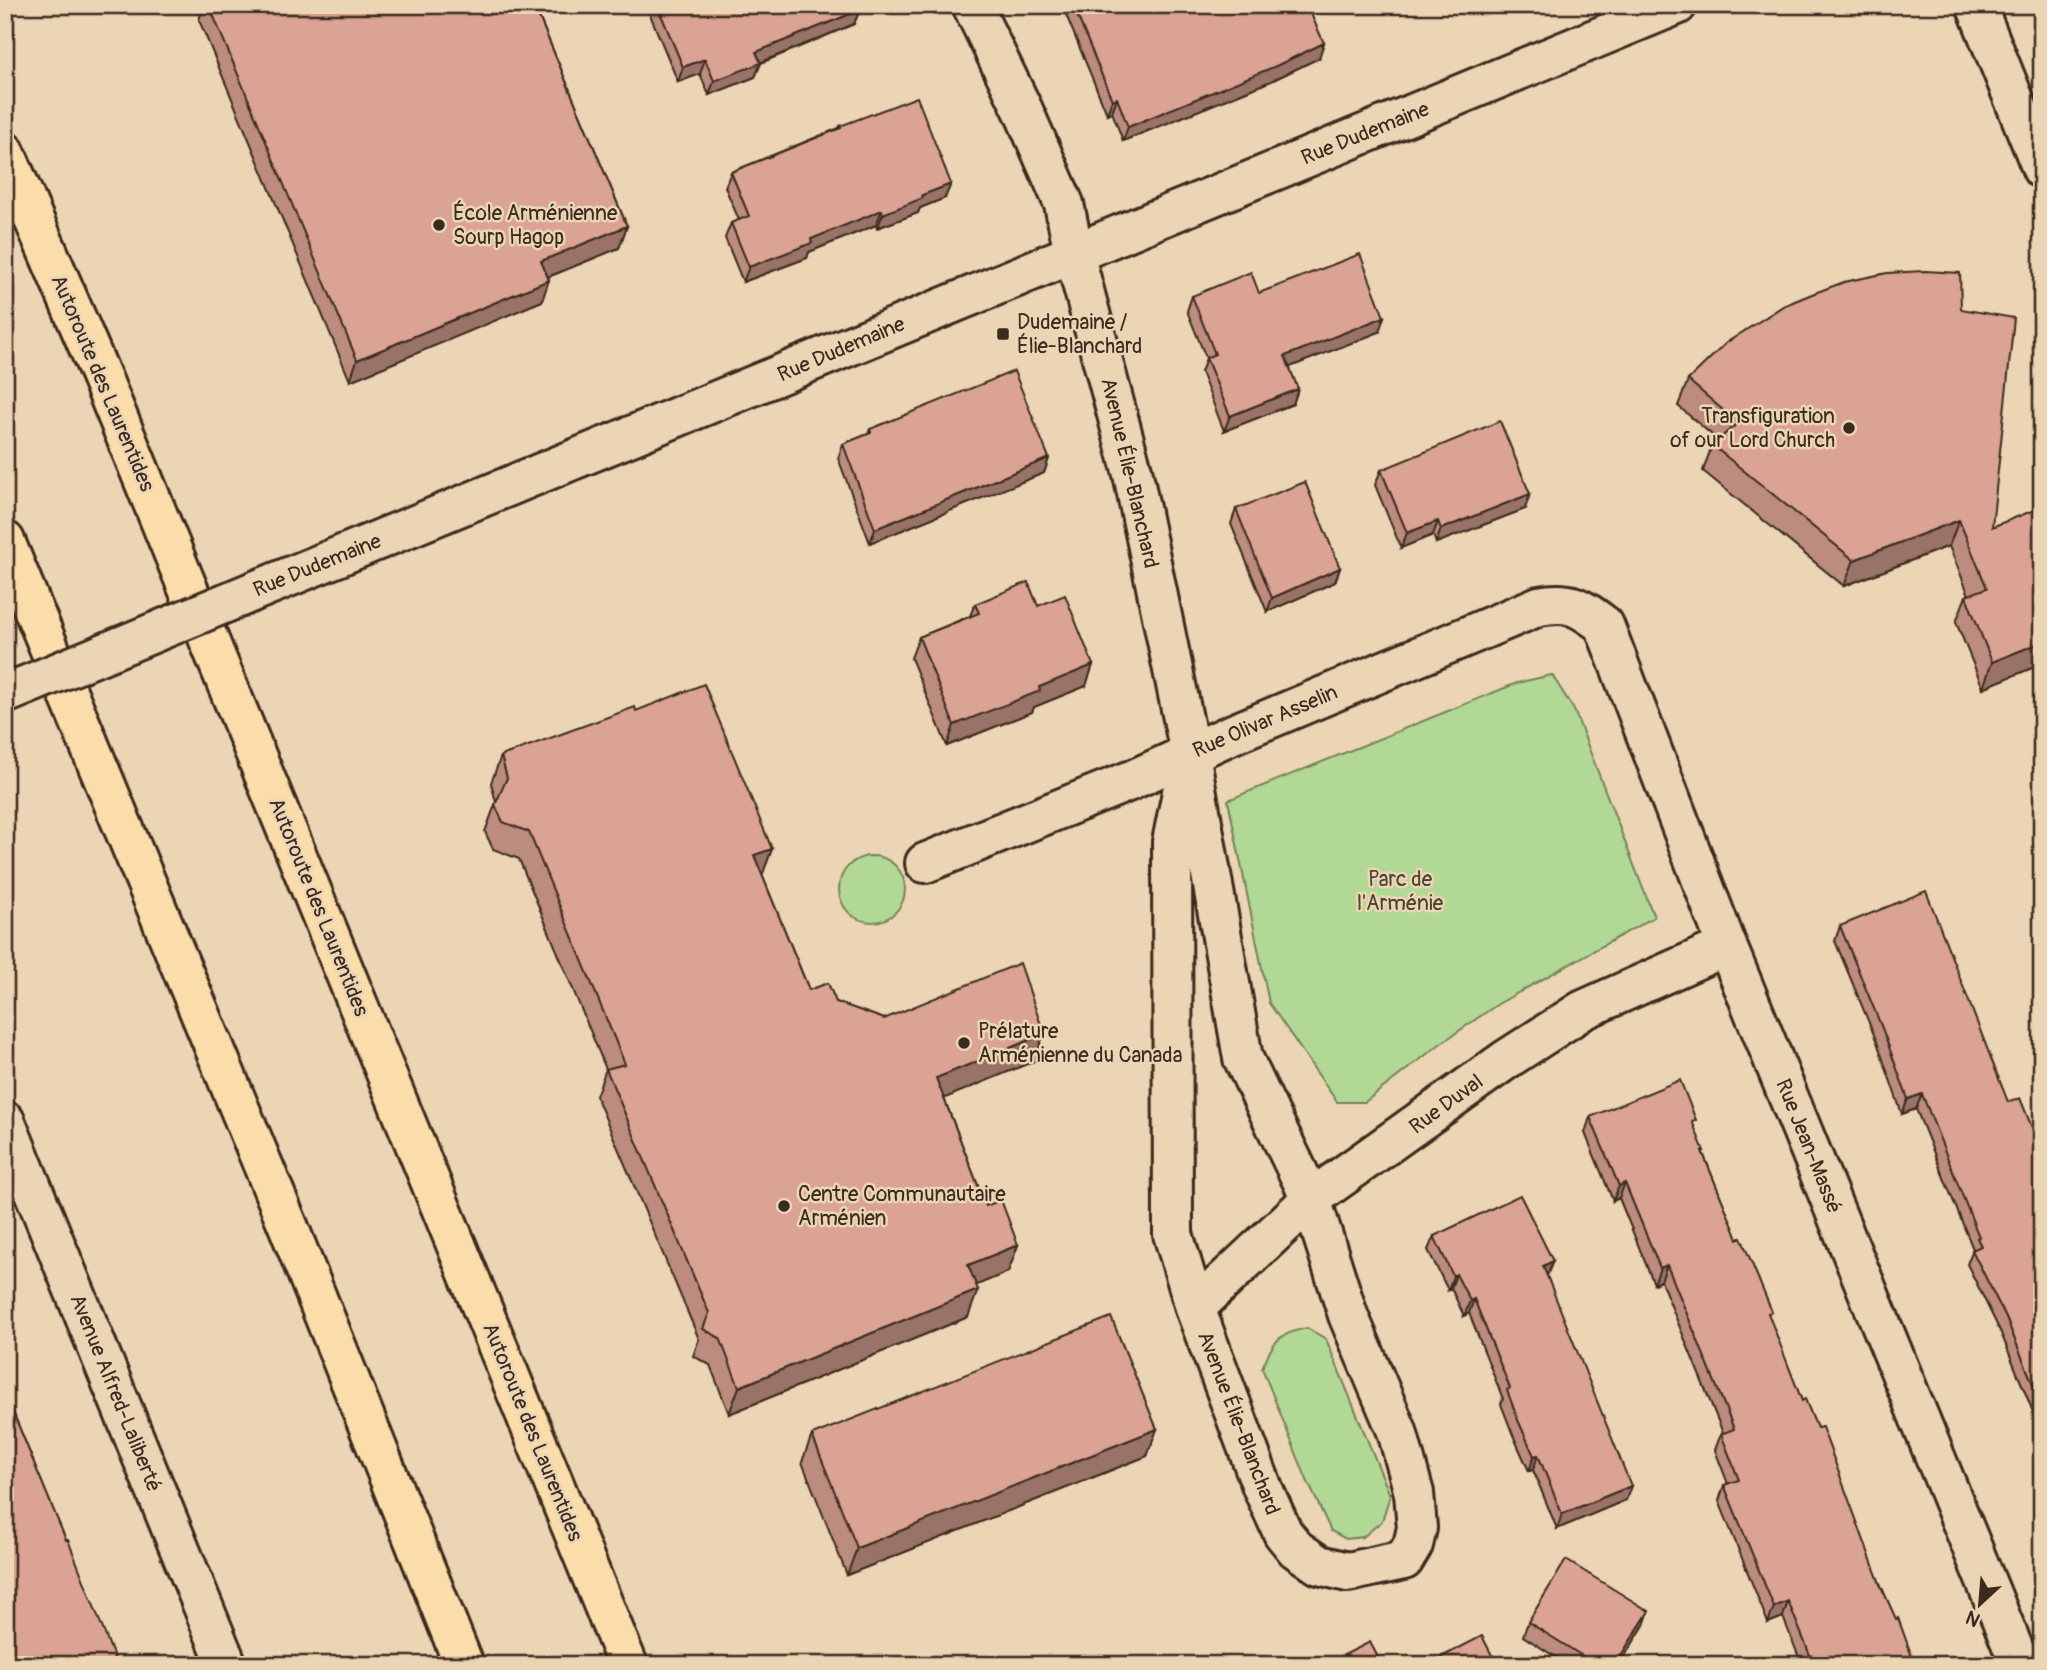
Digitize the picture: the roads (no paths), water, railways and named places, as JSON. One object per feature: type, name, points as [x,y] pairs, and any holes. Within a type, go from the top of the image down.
[{"type":"highway","name":"Autoroute des Laurentides","points":[[5,152],[96,364],[628,1665]]},
{"type":"highway","points":[[5,541],[289,1228],[464,1665]]},
{"type":"street","name":"Avenue Élie-Blanchard","points":[[972,5],[1064,204],[1074,253],[1133,474],[1190,753],[1242,1058],[1311,1199],[1348,1315],[1397,1431],[1414,1493],[1417,1528],[1413,1545],[1404,1560],[1348,1572],[1320,1565],[1296,1549],[1283,1532],[1263,1489],[1195,1308],[1173,1234],[1172,842],[1190,753]]},
{"type":"street","name":"Rue Dudemaine","points":[[5,694],[1677,5]]},
{"type":"street","points":[[1976,5],[2042,169]]},
{"type":"street","name":"Rue Olivar Asselin","points":[[925,863],[1132,780],[1539,606],[1558,602],[1570,604],[1587,612],[1604,625]]},
{"type":"street","name":"Rue Jean-Massé","points":[[1604,625],[1727,946],[2020,1665]]},
{"type":"street","name":"Rue Duval","points":[[1195,1308],[1311,1199],[1507,1059],[1583,1010],[1727,946]]},
{"type":"street","name":"Avenue Alfred-Laliberté","points":[[5,1121],[228,1665]]},
{"type":"place","name":"École Arménienne Sourp Hagop","points":[[439,225]]},
{"type":"place","name":"Dudemaine / Élie-Blanchard","points":[[1003,334]]},
{"type":"place","name":"Transfiguration of our Lord Church","points":[[1849,428]]},
{"type":"place","name":"Prélature Arménienne du Canada","points":[[964,1043]]},
{"type":"place","name":"Centre Communautaire Arménien","points":[[784,1206]]},
{"type":"park label","name":"Parc de l'Arménie","points":[[1400,891]]}]
